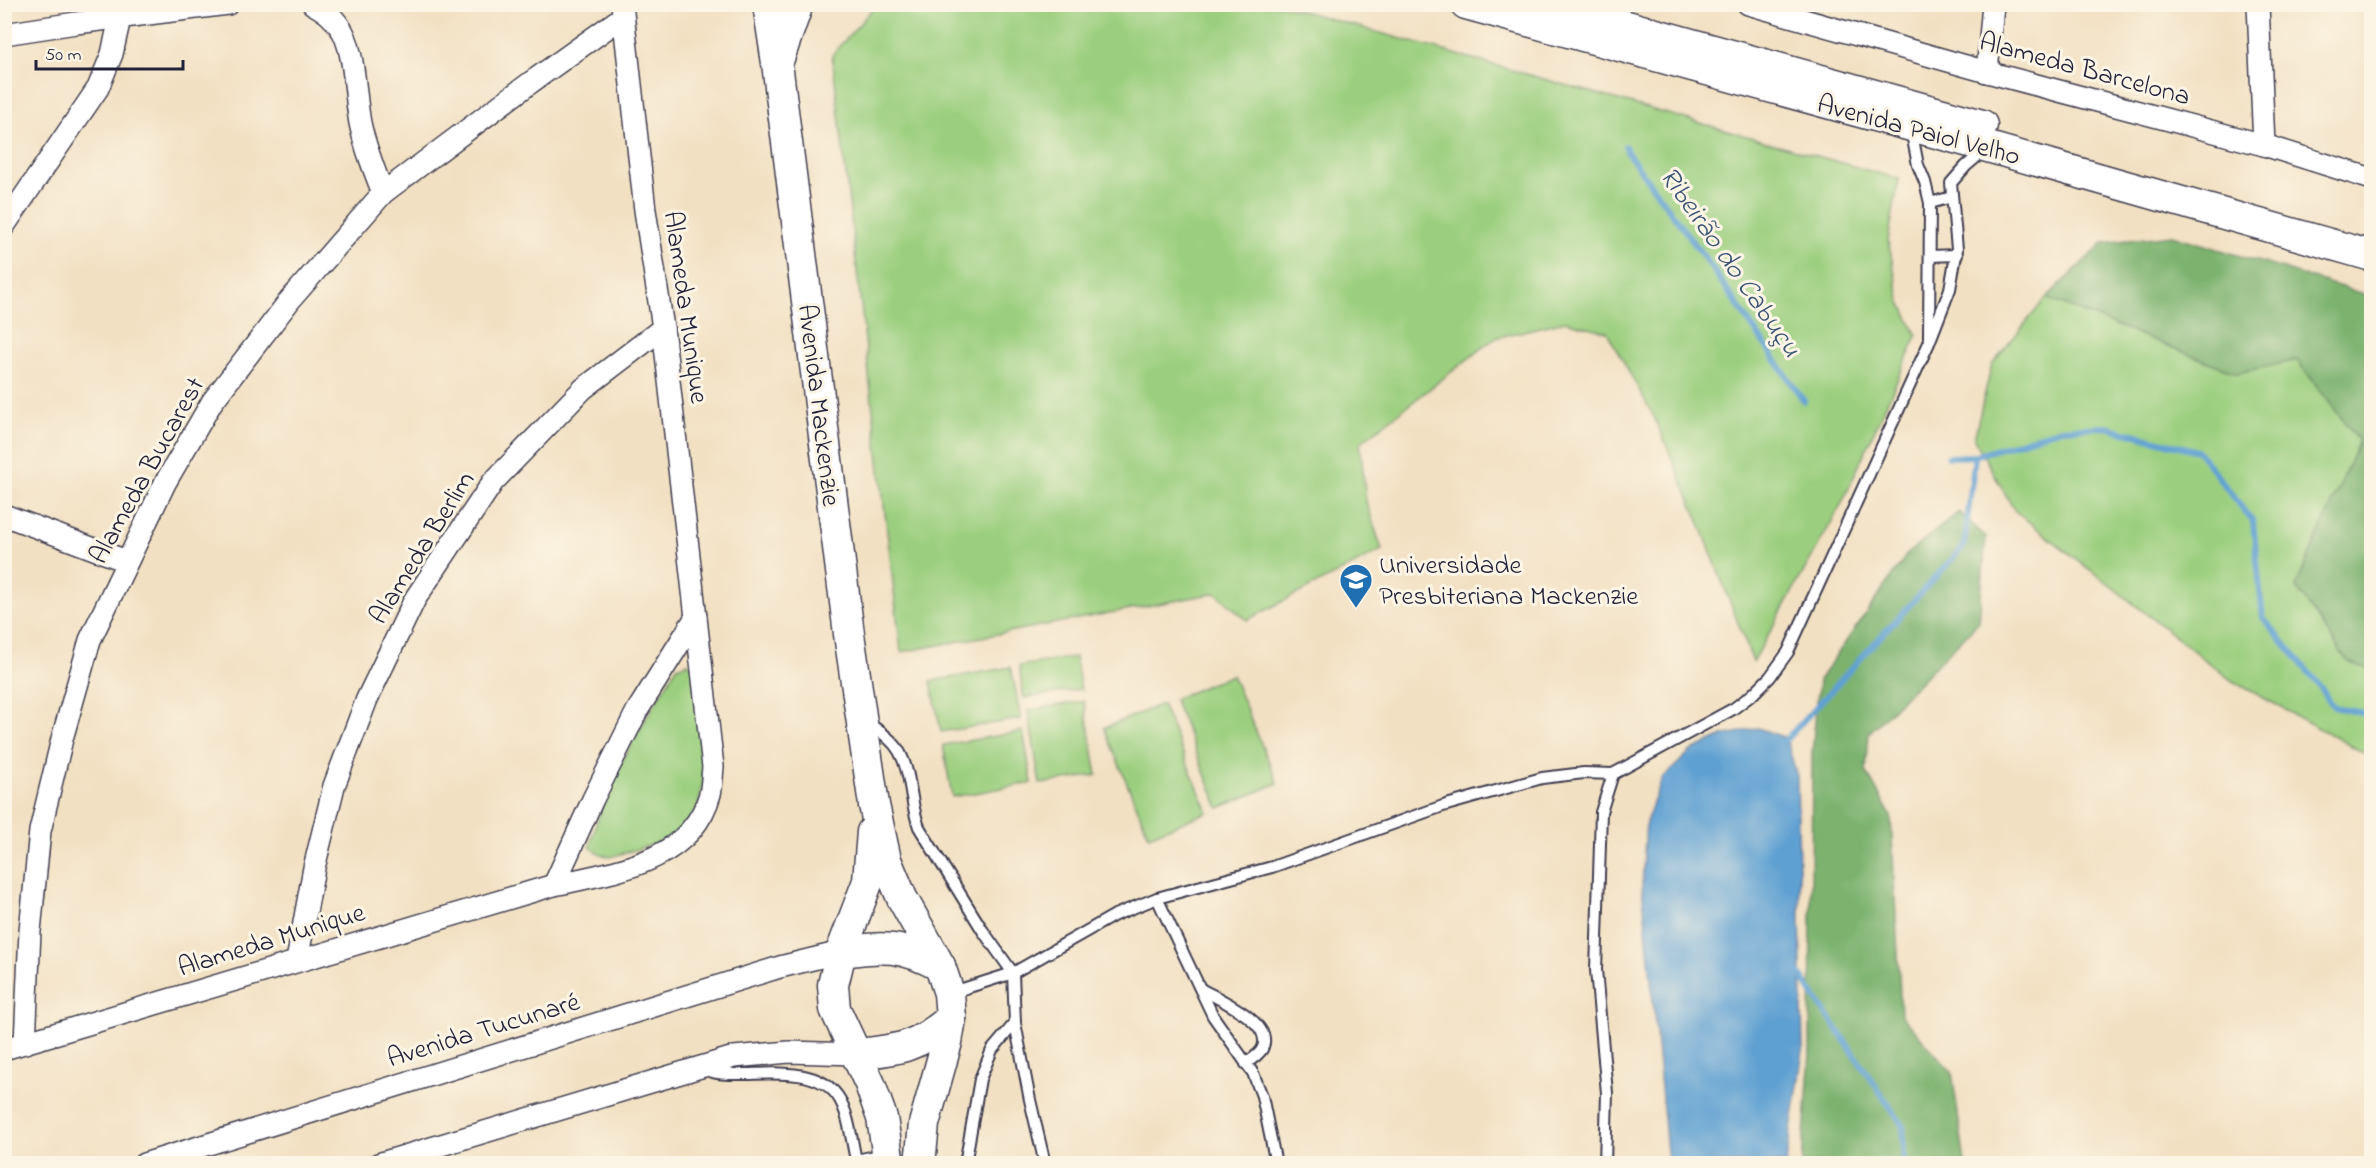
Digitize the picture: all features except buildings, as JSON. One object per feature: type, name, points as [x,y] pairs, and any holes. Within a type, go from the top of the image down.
[{"type":"main road","name":"Avenida Mackenzie","points":[[768,4],[874,805],[886,860],[946,992]]},
{"type":"main road","points":[[777,63],[798,4]]},
{"type":"main road","name":"Avenida Paiol Velho","points":[[1466,4],[1988,147],[2372,256]]},
{"type":"main road","name":"Avenida Paiol Velho","points":[[1548,4],[1917,106],[2372,236]]},
{"type":"main road","name":"Avenida Mackenzie","points":[[874,805],[868,881],[841,952],[832,985],[835,1009],[870,1084],[882,1118],[888,1158]]},
{"type":"main road","points":[[841,952],[876,947],[895,948],[916,953],[946,992],[947,1042],[924,1124],[920,1164]]},
{"type":"main road","points":[[856,1054],[908,1046],[934,1034],[946,992]]},
{"type":"street","points":[[4,34],[76,22],[228,4]]},
{"type":"street","points":[[313,4],[330,13],[343,33],[368,154],[383,193]]},
{"type":"street","name":"Alameda Barcelona","points":[[1748,4],[1987,72],[2264,145],[2372,179]]},
{"type":"street","points":[[1987,72],[1993,4]]},
{"type":"street","points":[[2258,4],[2264,145]]},
{"type":"street","name":"Alameda Bucarest","points":[[25,1043],[30,931],[40,831],[62,739],[90,640],[165,483],[212,402],[290,300],[383,193],[622,11]]},
{"type":"street","name":"Alameda Munique","points":[[4,1049],[554,885],[607,874],[656,858],[679,844],[695,827],[710,794],[713,767],[663,328],[645,210],[622,11]]},
{"type":"street","points":[[4,226],[98,88],[112,54],[120,18]]},
{"type":"street","name":"Alameda Berlim","points":[[297,961],[314,868],[334,786],[367,699],[415,600],[493,482],[583,389],[663,328]]},
{"type":"street","points":[[4,515],[126,561]]},
{"type":"street","points":[[554,885],[593,799],[637,711],[696,617]]},
{"type":"street","name":"Avenida Tucunaré","points":[[144,1164],[780,966],[841,952]]},
{"type":"street","points":[[378,1164],[734,1057],[789,1052],[856,1054]]},
{"type":"lane","points":[[1910,126],[1918,165],[1930,203],[1929,343]]},
{"type":"lane","points":[[946,992],[1013,973],[1115,915],[1156,898],[1272,867],[1443,806],[1542,778],[1584,773],[1613,774],[1733,709],[1754,694],[1788,652],[1929,343],[1950,290],[1957,255],[1957,230],[1952,197],[1953,180],[1988,147]]},
{"type":"lane","points":[[1930,203],[1952,197]]},
{"type":"lane","points":[[1930,256],[1957,255]]},
{"type":"lane","points":[[861,718],[883,734],[898,750],[906,769],[913,812],[920,828],[983,931],[1013,973],[1015,1023],[1045,1164]]},
{"type":"lane","points":[[1605,1164],[1606,1093],[1596,970],[1601,812],[1613,774]]},
{"type":"lane","points":[[1156,898],[1213,1016],[1253,1073],[1263,1095],[1276,1164]]},
{"type":"lane","points":[[1200,989],[1251,1018],[1261,1029],[1265,1039],[1263,1050],[1246,1064]]},
{"type":"lane","points":[[965,1164],[980,1079],[992,1050],[1015,1023]]},
{"type":"lane","points":[[702,1066],[715,1073],[801,1074],[826,1084],[843,1105],[856,1162],[888,1158]]},
{"type":"green space","points":[[876,5],[1281,5],[1899,179],[1888,241],[1900,300],[1917,336],[1842,503],[1753,662],[1699,521],[1654,417],[1607,332],[1565,321],[1495,338],[1360,443],[1366,501],[1382,550],[1247,620],[1216,593],[901,652],[832,55]]},
{"type":"green space","points":[[2172,235],[2371,296],[2371,670],[2348,662],[2296,587],[2359,441],[2297,360],[2237,373],[2046,298],[2103,243]]},
{"type":"green space","points":[[2046,298],[2237,373],[2297,360],[2359,441],[2296,587],[2348,662],[2371,670],[2371,757],[2231,680],[2015,511],[1974,439],[1992,364]]},
{"type":"green space","points":[[1959,512],[1986,537],[1979,622],[1869,733],[1866,771],[1891,816],[1901,1015],[1952,1072],[1965,1163],[1802,1163],[1810,1053],[1812,753],[1819,680],[1908,553]]},
{"type":"green space","points":[[1075,657],[1081,689],[1024,698],[1019,666]]},
{"type":"green space","points":[[687,663],[694,666],[707,769],[698,807],[675,838],[611,857],[600,854],[590,847],[596,823],[615,777],[638,732],[677,667]]},
{"type":"green space","points":[[1011,667],[1021,719],[941,732],[931,681]]},
{"type":"green space","points":[[1232,675],[1278,783],[1219,808],[1174,699]]},
{"type":"green space","points":[[1084,701],[1097,775],[1040,784],[1028,710]]},
{"type":"green space","points":[[1162,704],[1208,812],[1149,836],[1104,728]]},
{"type":"green space","points":[[1023,731],[1032,783],[952,797],[943,745]]},
{"type":"water","points":[[1758,728],[1786,738],[1797,776],[1803,1051],[1786,1163],[1668,1163],[1642,885],[1646,822],[1662,779],[1692,750],[1723,736]]},
{"type":"waterway","name":"Ribeirão do Cabuçu","points":[[1625,146],[1627,152],[1709,264],[1804,401]]},
{"type":"waterway","name":"Ribeirão do Cabuçu","points":[[1948,457],[1975,456],[2061,429],[2106,427],[2198,451],[2253,522],[2263,618],[2316,681],[2334,707],[2372,715]]},
{"type":"waterway","points":[[1781,745],[1964,546],[1975,456]]},
{"type":"waterway","points":[[1796,969],[1903,1126],[1904,1164]]},
{"type":"place","name":"Universidade Presbiteriana Mackenzie","points":[[1356,609]]}]
